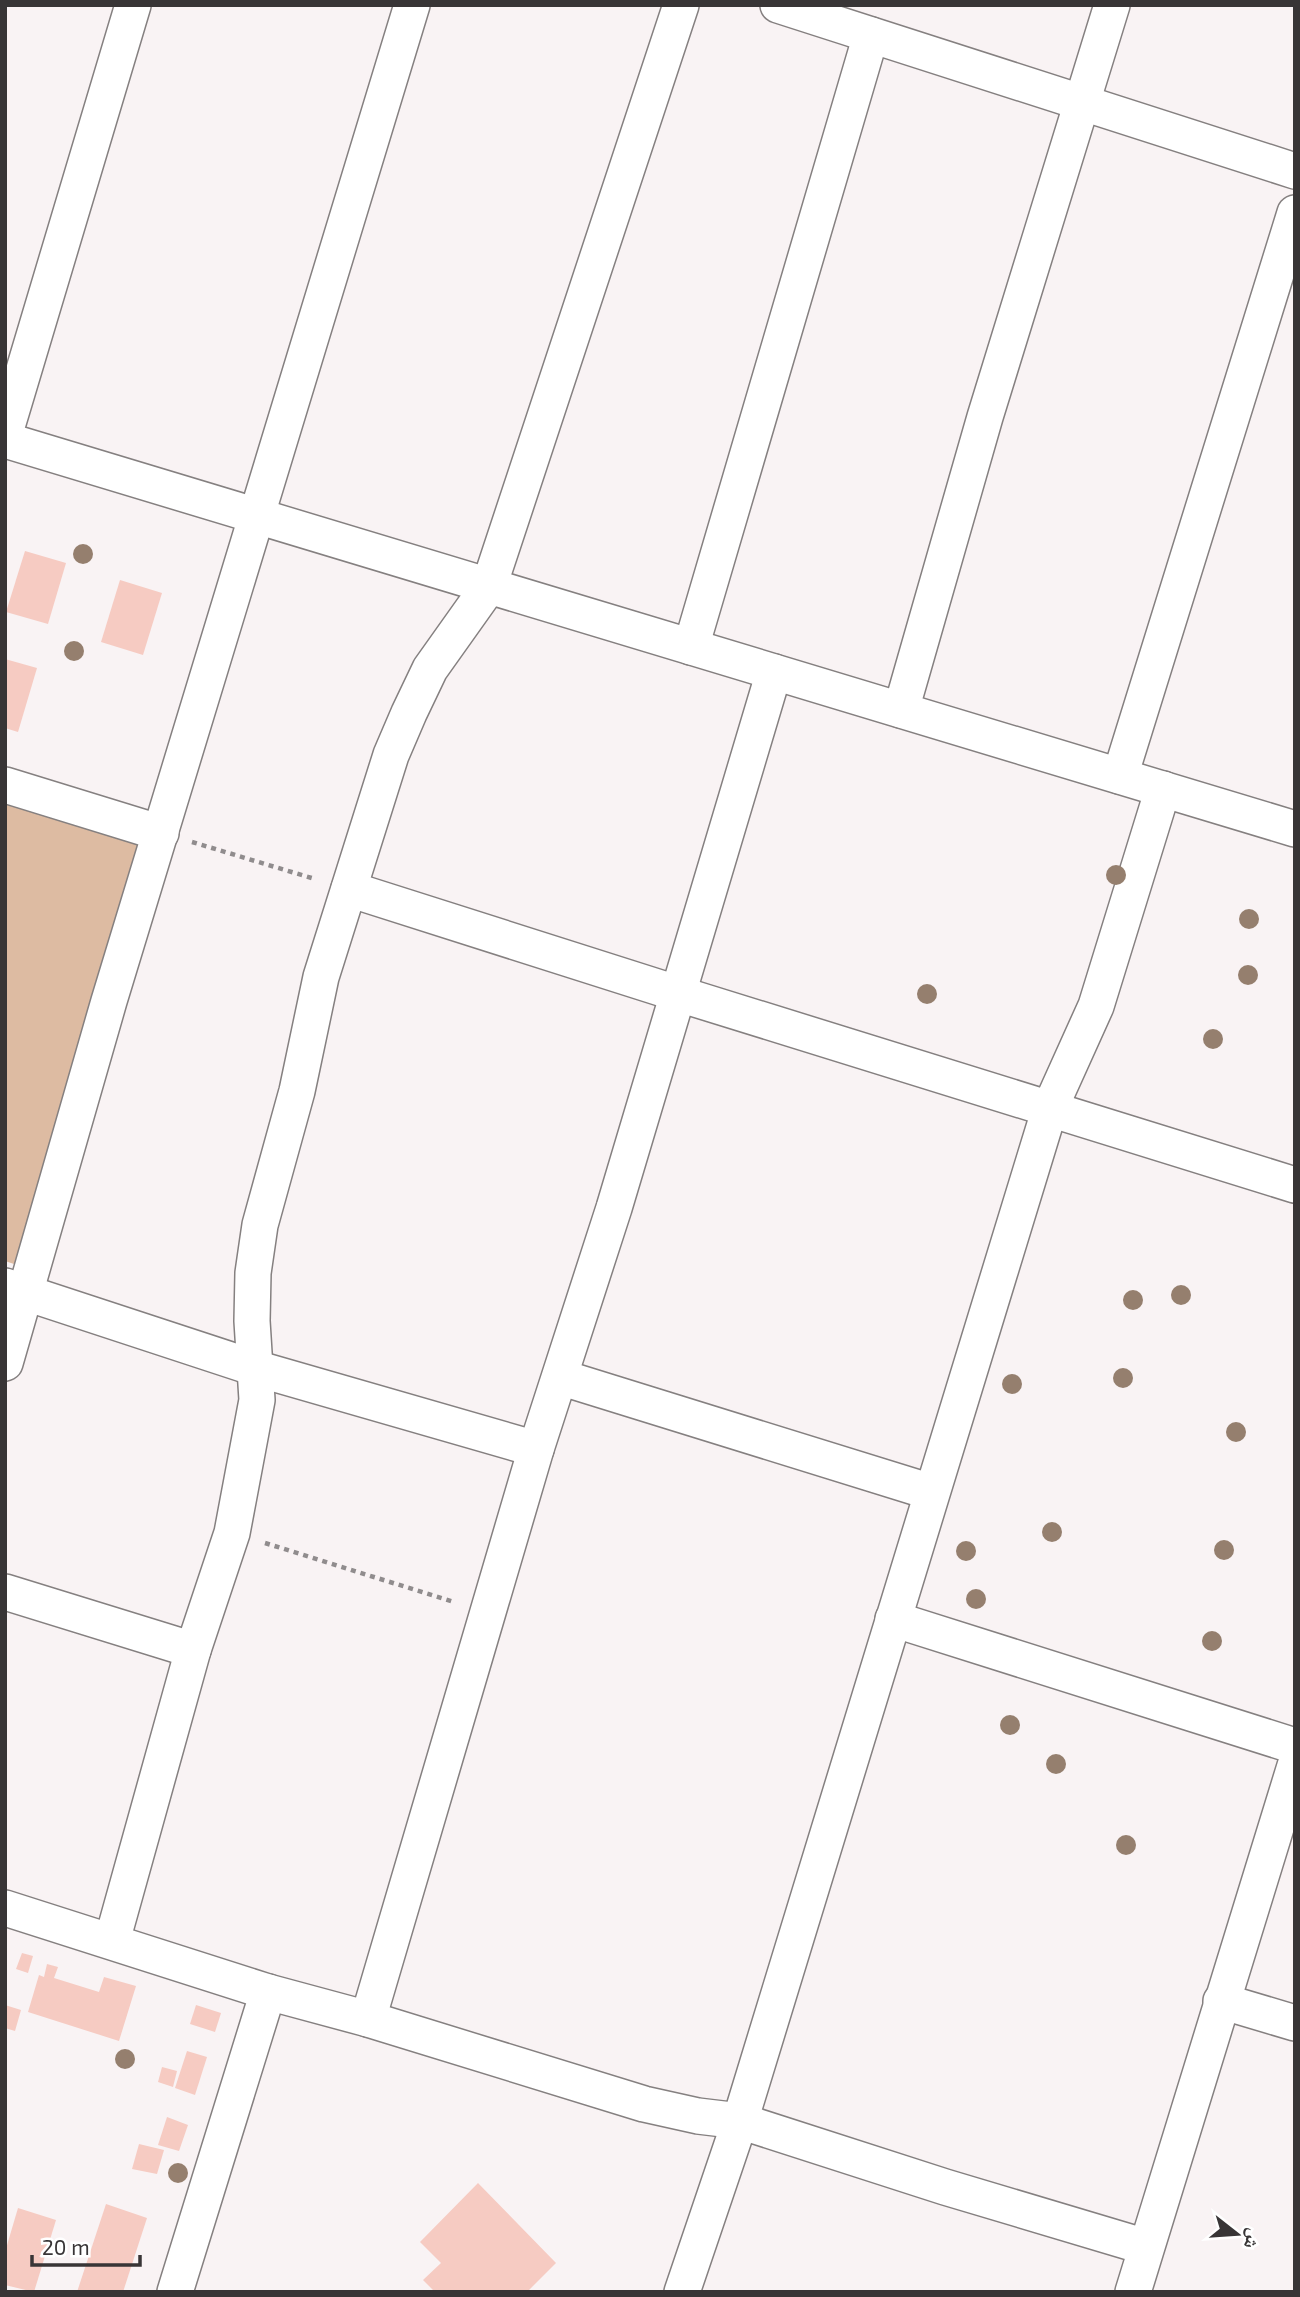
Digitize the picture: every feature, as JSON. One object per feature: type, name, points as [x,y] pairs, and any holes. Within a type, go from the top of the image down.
[{"type":"street","points":[[5,433],[133,5]]},
{"type":"street","points":[[5,1363],[16,1290],[161,833],[412,5]]},
{"type":"street","points":[[112,1941],[193,1650],[232,1532],[257,1400],[252,1321],[253,1273],[260,1225],[298,1091],[321,977],[391,755],[409,713],[430,669],[489,586],[681,5]]},
{"type":"street","points":[[901,710],[985,417],[1112,5]]},
{"type":"street","points":[[782,6],[1295,171]]},
{"type":"street","points":[[691,647],[872,35]]},
{"type":"street","points":[[1120,776],[1295,213]]},
{"type":"street","points":[[5,440],[1295,829]]},
{"type":"street","points":[[368,2019],[536,1449],[614,1208],[774,672]]},
{"type":"street","points":[[5,785],[161,833]]},
{"type":"street","points":[[682,2292],[740,2121],[1050,1108],[1096,1006],[1163,789]]},
{"type":"street","points":[[349,889],[1295,1185]]},
{"type":"street","points":[[16,1290],[255,1368],[536,1449]]},
{"type":"street","points":[[560,1377],[931,1492]]},
{"type":"street","points":[[5,1592],[193,1650]]},
{"type":"street","points":[[893,1619],[1295,1746]]},
{"type":"street","points":[[1133,2292],[1220,2001],[1295,1766]]},
{"type":"street","points":[[5,1908],[268,1992],[368,2019],[644,2104],[698,2116],[740,2121],[945,2187],[1146,2247]]},
{"type":"street","points":[[175,2292],[268,1992]]},
{"type":"street","points":[[1220,2001],[1295,2023]]},
{"type":"path","points":[[161,833],[349,889]]},
{"type":"path","points":[[232,1532],[488,1612]]},
{"type":"shaded area","points":[[5,803],[143,844],[17,1265],[5,1261]]},
{"type":"building","points":[[25,551],[66,563],[48,624],[6,612]]},
{"type":"building","points":[[120,580],[162,593],[143,655],[101,642]]},
{"type":"building","points":[[5,659],[37,668],[18,732],[5,728]]},
{"type":"building","points":[[22,1953],[33,1956],[28,1973],[16,1969]]},
{"type":"building","points":[[47,1964],[58,1967],[54,1978],[99,1992],[104,1977],[136,1986],[119,2041],[28,2012],[39,1975],[44,1977]]},
{"type":"building","points":[[5,2005],[21,2010],[15,2031],[5,2028]]},
{"type":"building","points":[[196,2005],[221,2013],[215,2032],[190,2024]]},
{"type":"building","points":[[187,2051],[207,2057],[195,2095],[175,2088]]},
{"type":"building","points":[[162,2067],[177,2071],[173,2087],[158,2082]]},
{"type":"building","points":[[167,2117],[188,2125],[179,2151],[158,2145]]},
{"type":"building","points":[[139,2144],[164,2150],[157,2174],[132,2169]]},
{"type":"building","points":[[478,2183],[556,2263],[527,2292],[435,2292],[423,2280],[441,2263],[420,2242]]},
{"type":"building","points":[[106,2204],[147,2218],[123,2292],[77,2292]]},
{"type":"building","points":[[18,2208],[56,2220],[34,2292],[5,2285],[5,2252]]}]
